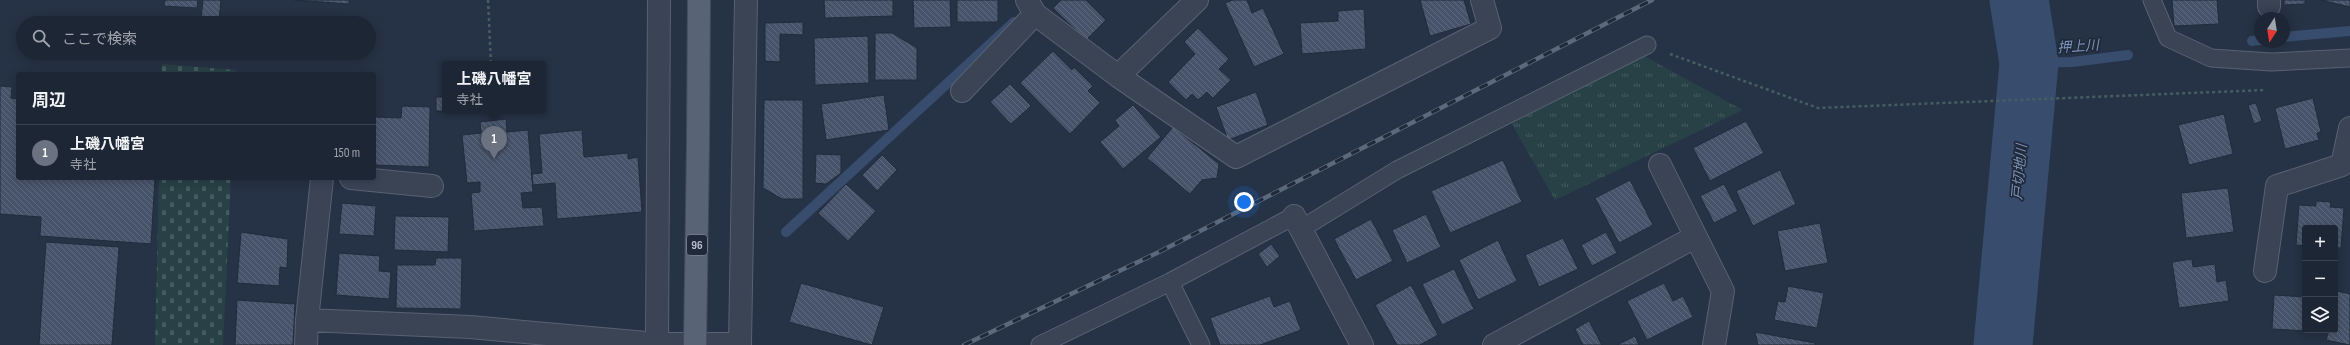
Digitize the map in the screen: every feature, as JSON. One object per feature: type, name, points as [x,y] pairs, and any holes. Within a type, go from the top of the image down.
[{"type":"main road","name":"96","points":[[695,345],[699,0]]},
{"type":"street","points":[[657,344],[659,0]]},
{"type":"street","points":[[308,320],[471,336],[657,344],[740,344],[746,0]]},
{"type":"street","points":[[1118,76],[1197,0]]},
{"type":"street","points":[[962,91],[1031,7],[1118,76],[1236,157],[1490,28],[1482,0]]},
{"type":"street","points":[[2264,271],[2277,186],[2342,165],[2350,128]]},
{"type":"street","points":[[1660,165],[1723,291],[1714,345]]},
{"type":"street","points":[[306,345],[322,180]]},
{"type":"street","points":[[370,180],[432,186]]},
{"type":"street","points":[[1298,223],[1362,345]]},
{"type":"street","points":[[1494,345],[1695,237]]},
{"type":"lane","points":[[2152,0],[2168,38],[2211,58],[2271,62],[2350,58]]},
{"type":"lane","points":[[1040,345],[1170,282],[1298,223],[1397,170],[1647,45]]},
{"type":"lane","points":[[1170,282],[1201,345]]},
{"type":"path","points":[[488,0],[491,61]]},
{"type":"path","points":[[1647,45],[1818,108],[2144,94]]},
{"type":"path","points":[[493,113],[494,121]]},
{"type":"green space","points":[[1635,51],[1743,110],[1555,200],[1509,119]]},
{"type":"green space","points":[[162,64],[236,70],[236,72],[161,72]]},
{"type":"green space","points":[[159,180],[231,180],[223,345],[155,345]]},
{"type":"building","points":[[165,0],[198,0],[197,8],[164,6]]},
{"type":"building","points":[[203,0],[221,0],[219,16],[201,16]]},
{"type":"building","points":[[294,0],[349,0],[349,4]]},
{"type":"building","points":[[824,0],[893,0],[893,16],[825,18]]},
{"type":"building","points":[[913,0],[950,0],[951,27],[914,28]]},
{"type":"building","points":[[957,0],[998,0],[998,22],[957,22]]},
{"type":"building","points":[[1061,0],[1086,0],[1106,20],[1086,40],[1053,8]]},
{"type":"building","points":[[1233,0],[1247,0],[1252,13],[1263,8],[1284,54],[1254,67],[1225,3]]},
{"type":"building","points":[[1420,0],[1464,0],[1471,24],[1430,36]]},
{"type":"building","points":[[2172,0],[2217,0],[2219,24],[2174,26]]},
{"type":"building","points":[[2284,0],[2305,0],[2305,4],[2284,5]]},
{"type":"building","points":[[2321,0],[2350,0],[2350,7]]},
{"type":"building","points":[[1364,9],[1366,49],[1302,54],[1300,23],[1338,21],[1338,11]]},
{"type":"building","points":[[803,22],[803,35],[780,34],[780,62],[765,61],[765,23]]},
{"type":"building","points":[[1198,28],[1229,59],[1219,69],[1231,80],[1213,98],[1207,92],[1198,100],[1192,94],[1186,100],[1168,82],[1195,54],[1184,42]]},
{"type":"building","points":[[875,33],[892,33],[917,48],[917,80],[875,80]]},
{"type":"building","points":[[868,36],[869,83],[815,85],[814,38]]},
{"type":"building","points":[[1053,51],[1072,70],[1074,67],[1093,86],[1088,91],[1100,103],[1070,134],[1020,83]]},
{"type":"building","points":[[1010,84],[1031,106],[1011,124],[990,102]]},
{"type":"building","points":[[0,86],[12,87],[11,98],[16,99],[16,180],[155,180],[151,244],[40,236],[41,217],[0,214]]},
{"type":"building","points":[[1256,92],[1268,125],[1228,140],[1216,107]]},
{"type":"building","points":[[884,95],[889,130],[826,140],[821,104]]},
{"type":"building","points":[[436,97],[442,97],[442,111],[436,111]]},
{"type":"building","points":[[2313,98],[2321,132],[2317,133],[2319,140],[2285,149],[2275,108]]},
{"type":"building","points":[[764,100],[803,100],[803,199],[782,199],[763,188]]},
{"type":"building","points":[[2256,103],[2262,121],[2254,124],[2248,105]]},
{"type":"building","points":[[1133,105],[1161,137],[1123,169],[1100,142],[1119,126],[1115,120]]},
{"type":"building","points":[[402,106],[430,107],[429,167],[376,165],[376,117],[401,118]]},
{"type":"building","points":[[2224,114],[2233,154],[2189,165],[2178,125]]},
{"type":"building","points":[[506,119],[507,132],[528,130],[533,192],[521,193],[523,208],[542,207],[544,226],[474,231],[471,193],[480,192],[480,182],[467,183],[462,135],[481,133],[480,122]]},
{"type":"building","points":[[1746,121],[1764,153],[1710,181],[1693,148]]},
{"type":"building","points":[[1173,127],[1219,164],[1217,178],[1202,180],[1190,194],[1147,158]]},
{"type":"building","points":[[582,130],[584,157],[628,153],[628,159],[638,157],[642,212],[557,219],[555,183],[533,185],[532,174],[542,173],[539,134]]},
{"type":"building","points":[[816,154],[841,155],[841,173],[826,184],[815,183]]},
{"type":"building","points":[[882,155],[897,170],[877,191],[862,175]]},
{"type":"building","points":[[1503,160],[1522,202],[1450,233],[1431,191]]},
{"type":"building","points":[[1780,170],[1796,204],[1753,226],[1736,191]]},
{"type":"building","points":[[1630,180],[1653,225],[1619,243],[1595,198]]},
{"type":"building","points":[[846,184],[876,211],[848,241],[818,213]]},
{"type":"building","points":[[1724,184],[1738,211],[1714,223],[1700,196]]},
{"type":"building","points":[[2228,188],[2234,232],[2186,238],[2181,193]]},
{"type":"building","points":[[2316,201],[2331,202],[2330,207],[2344,208],[2341,248],[2338,248],[2338,225],[2302,225],[2302,246],[2296,245],[2299,205],[2316,206]]},
{"type":"building","points":[[342,203],[376,206],[374,236],[339,234]]},
{"type":"building","points":[[1426,214],[1441,247],[1407,263],[1392,230]]},
{"type":"building","points":[[395,216],[449,217],[448,252],[394,250]]},
{"type":"building","points":[[1371,219],[1393,261],[1356,280],[1334,239]]},
{"type":"building","points":[[1820,223],[1828,263],[1785,271],[1777,231]]},
{"type":"building","points":[[241,232],[288,239],[287,268],[280,267],[279,286],[237,283]]},
{"type":"building","points":[[1606,232],[1617,253],[1592,266],[1581,245]]},
{"type":"building","points":[[1563,238],[1578,269],[1539,287],[1525,255]]},
{"type":"building","points":[[1498,240],[1517,281],[1478,300],[1459,260]]},
{"type":"building","points":[[46,242],[119,247],[112,345],[39,345]]},
{"type":"building","points":[[1271,244],[1280,256],[1267,267],[1258,254]]},
{"type":"building","points":[[339,253],[380,256],[379,271],[391,272],[389,299],[336,295]]},
{"type":"building","points":[[436,258],[462,258],[461,309],[396,308],[397,265],[435,265]]},
{"type":"building","points":[[2192,259],[2193,267],[2215,264],[2217,282],[2226,280],[2229,301],[2179,308],[2172,262]]},
{"type":"building","points":[[1454,269],[1474,309],[1442,325],[1422,284]]},
{"type":"building","points":[[801,283],[884,307],[872,345],[789,322]]},
{"type":"building","points":[[1664,283],[1673,301],[1683,296],[1693,317],[1647,340],[1627,301]]},
{"type":"building","points":[[1411,285],[1438,335],[1420,345],[1397,345],[1375,305]]},
{"type":"building","points":[[1788,286],[1824,293],[1817,328],[1774,320],[1778,301],[1785,302]]},
{"type":"building","points":[[2338,291],[2350,294],[2350,345],[2326,340],[2328,333],[2338,333]]},
{"type":"building","points":[[2274,295],[2302,297],[2302,331],[2272,329]]},
{"type":"building","points":[[1270,296],[1274,307],[1290,301],[1301,330],[1260,345],[1220,345],[1210,318]]},
{"type":"building","points":[[237,300],[295,304],[293,345],[235,345]]},
{"type":"building","points":[[1589,321],[1602,345],[1583,345],[1575,329]]},
{"type":"building","points":[[1755,332],[1815,343],[1815,345],[1758,345]]},
{"type":"building","points":[[1635,336],[1639,345],[1617,345]]},
{"type":"waterway","name":"戸切地川","points":[[2003,345],[2029,63],[2019,0]]},
{"type":"waterway","points":[[786,232],[1014,22]]},
{"type":"waterway","name":"押上川","points":[[2290,36],[2350,31]]},
{"type":"waterway","name":"押上川","points":[[2029,63],[2072,62],[2128,55]]},
{"type":"railway","points":[[964,345],[1159,252],[1652,0]]},
{"type":"place","name":"上磯八幡宮","points":[[494,159]]}]
